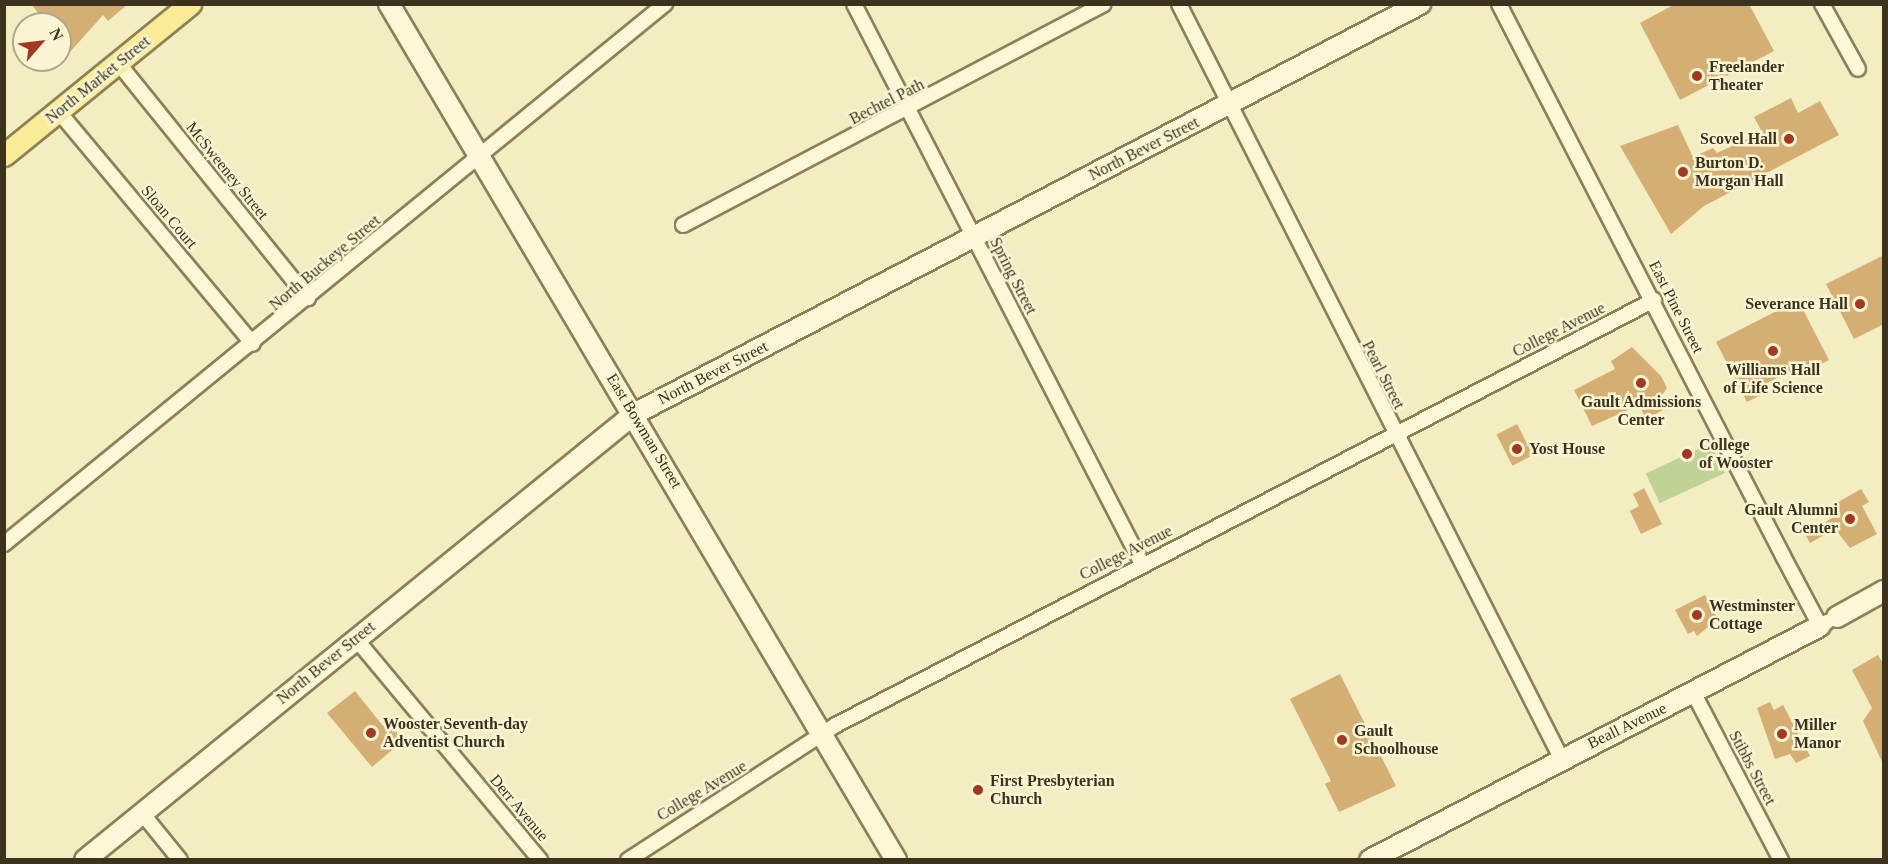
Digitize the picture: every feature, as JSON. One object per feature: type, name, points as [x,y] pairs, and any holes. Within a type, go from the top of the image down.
[{"type":"main road","name":"North Market Street","points":[[4,155],[119,64],[190,4]]},
{"type":"main road","name":"East Bowman Street","points":[[389,4],[487,151],[634,414],[823,732],[896,860]]},
{"type":"main road","name":"North Bever Street","points":[[85,860],[634,414],[1420,4]]},
{"type":"main road","name":"Beall Avenue","points":[[1370,860],[1561,758],[1693,692],[1884,591]]},
{"type":"street","name":"North Buckeye Street","points":[[4,544],[253,344],[665,4]]},
{"type":"street","name":"Spring Street","points":[[854,4],[1142,564]]},
{"type":"street","name":"Bechtel Path","points":[[683,225],[910,109],[1104,4]]},
{"type":"street","name":"Pearl Street","points":[[1179,4],[1394,433],[1561,758]]},
{"type":"street","name":"East Pine Street","points":[[1499,4],[1654,300],[1829,621]]},
{"type":"street","points":[[1822,4],[1858,69]]},
{"type":"street","name":"McSweeney Street","points":[[119,64],[308,298]]},
{"type":"street","name":"Sloan Court","points":[[59,112],[253,344]]},
{"type":"street","name":"College Avenue","points":[[628,860],[823,732],[1142,564],[1654,300]]},
{"type":"street","name":"Derr Avenue","points":[[356,639],[540,860]]},
{"type":"street","name":"Stibbs Street","points":[[1693,692],[1781,860]]},
{"type":"street","points":[[141,813],[180,860]]},
{"type":"green space","points":[[1711,443],[1725,473],[1660,503],[1646,473]]},
{"type":"building","points":[[31,4],[128,4],[108,21],[103,15],[72,50],[72,12],[37,12]]},
{"type":"building","name":"Freelander Theater","points":[[1675,4],[1749,4],[1774,51],[1680,100],[1640,23]]},
{"type":"building","points":[[1791,98],[1798,113],[1820,101],[1839,135],[1704,206],[1671,234],[1620,146],[1678,125],[1693,157],[1713,148],[1717,153],[1762,132],[1754,117]]},
{"type":"building","name":"Severance Hall","points":[[1884,255],[1884,324],[1854,339],[1826,284]]},
{"type":"building","name":"Williams Hall of Life Science","points":[[1798,300],[1829,360],[1807,371],[1803,365],[1767,383],[1771,390],[1747,402],[1716,342]]},
{"type":"building","points":[[1632,347],[1661,376],[1667,388],[1660,398],[1665,409],[1646,419],[1639,405],[1592,426],[1574,390],[1615,369],[1611,361]]},
{"type":"building","name":"Yost House","points":[[1517,424],[1533,455],[1512,466],[1497,434]]},
{"type":"building","points":[[1644,488],[1662,524],[1641,534],[1630,511],[1639,506],[1633,494]]},
{"type":"building","name":"Gault Alumni Center","points":[[1861,489],[1869,502],[1862,506],[1877,534],[1850,548],[1835,529],[1810,543],[1805,534],[1832,518],[1826,509]]},
{"type":"building","name":"Westminster Cottage","points":[[1705,595],[1718,619],[1697,636],[1694,631],[1688,634],[1675,610]]},
{"type":"building","points":[[1878,655],[1884,665],[1884,766],[1863,721],[1872,708],[1852,670]]},
{"type":"building","name":"Gault Schoolhouse","points":[[1340,674],[1396,786],[1339,812],[1325,784],[1331,781],[1290,699]]},
{"type":"building","name":"Wooster Seventh-day Adventist Church","points":[[355,691],[383,726],[389,722],[404,740],[372,767],[327,713]]},
{"type":"building","name":"Miller Manor","points":[[1770,702],[1774,710],[1783,705],[1810,756],[1796,763],[1790,754],[1775,759],[1757,708]]},
{"type":"place","name":"Freelander Theater","points":[[1697,76]]},
{"type":"place","name":"Scovel Hall","points":[[1789,139]]},
{"type":"place","name":"Burton D. Morgan Hall","points":[[1683,172]]},
{"type":"place","name":"Severance Hall","points":[[1860,304]]},
{"type":"place","name":"Williams Hall of Life Science","points":[[1773,351]]},
{"type":"place","name":"Gault Admissions Center","points":[[1641,383]]},
{"type":"place","name":"Yost House","points":[[1517,449]]},
{"type":"place","name":"College of Wooster","points":[[1687,454]]},
{"type":"place","name":"Gault Alumni Center","points":[[1850,519]]},
{"type":"place","name":"Westminster Cottage","points":[[1697,615]]},
{"type":"place","name":"Wooster Seventh-day Adventist Church","points":[[371,733]]},
{"type":"place","name":"Miller Manor","points":[[1782,734]]},
{"type":"place","name":"Gault Schoolhouse","points":[[1342,740]]},
{"type":"place","name":"First Presbyterian Church","points":[[978,790]]}]
